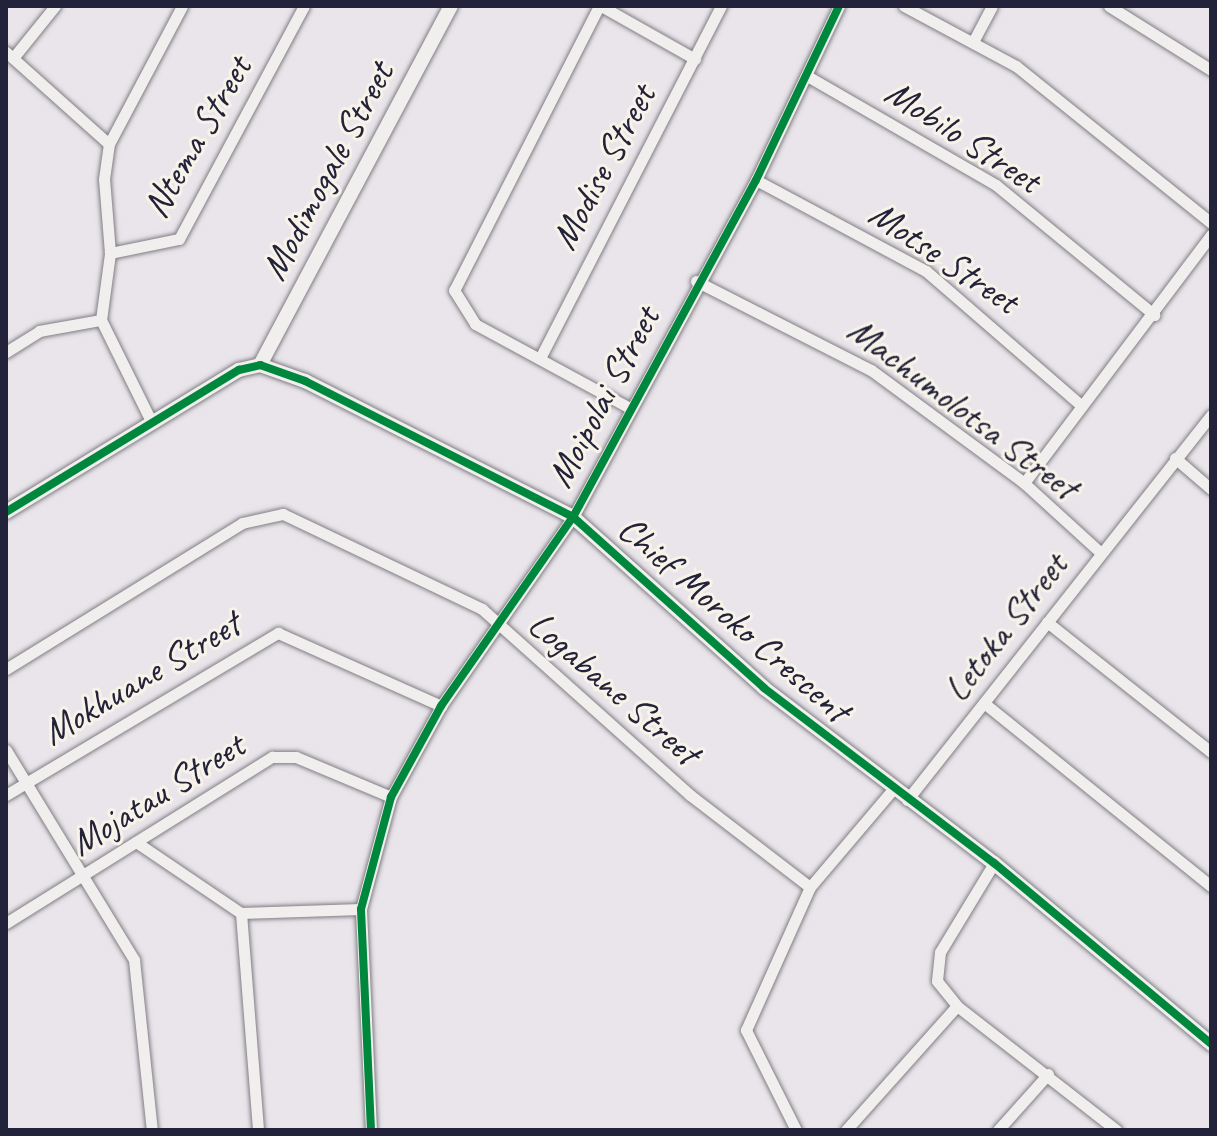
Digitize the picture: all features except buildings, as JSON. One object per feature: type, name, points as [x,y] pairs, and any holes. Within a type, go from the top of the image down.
[{"type":"street","points":[[55,6],[10,55],[109,144]]},
{"type":"street","points":[[151,421],[101,320],[110,253],[103,199],[109,144],[182,6]]},
{"type":"street","name":"Ntema Street","points":[[110,253],[179,239],[304,6]]},
{"type":"street","name":"Modimogale Street","points":[[260,365],[451,6]]},
{"type":"street","points":[[628,407],[466,317],[454,290],[600,6],[695,59]]},
{"type":"street","name":"Modise Street","points":[[540,358],[721,6]]},
{"type":"street","name":"Moipolai Street","points":[[371,1130],[361,909],[391,797],[441,706],[573,517],[696,281],[756,180],[809,77],[839,6]]},
{"type":"street","points":[[904,6],[974,40],[1059,97],[1211,223]]},
{"type":"street","points":[[974,40],[992,6]]},
{"type":"street","points":[[1109,6],[1211,70]]},
{"type":"street","name":"Mobilo Street","points":[[809,77],[996,185],[1154,315]]},
{"type":"street","name":"Motse Street","points":[[756,180],[926,271],[1082,406]]},
{"type":"street","points":[[1024,483],[1154,315],[1211,235]]},
{"type":"street","name":"Machumolotsa Street","points":[[696,281],[828,343],[1024,483],[1101,553]]},
{"type":"street","points":[[6,352],[39,331],[101,320]]},
{"type":"street","points":[[6,512],[151,421],[260,365]]},
{"type":"street","name":"Chief Moroko Crescent","points":[[260,365],[521,485],[573,517],[764,688],[907,800],[994,863],[1211,1044]]},
{"type":"street","name":"Letoka Street","points":[[907,800],[1211,415]]},
{"type":"street","points":[[1175,458],[1211,489]]},
{"type":"street","name":"Logabane Street","points":[[6,669],[268,512],[464,599],[690,795],[810,887]]},
{"type":"street","points":[[1047,622],[1211,752]]},
{"type":"street","name":"Mokhuane Street","points":[[6,795],[278,633],[441,706]]},
{"type":"street","points":[[984,703],[1211,886]]},
{"type":"street","points":[[6,750],[85,874],[140,978],[152,1130]]},
{"type":"street","name":"Mojatau Street","points":[[6,923],[277,755],[391,797]]},
{"type":"street","points":[[796,1130],[746,1036],[810,887],[893,789]]},
{"type":"street","points":[[136,842],[241,913],[361,909]]},
{"type":"street","points":[[994,863],[936,961],[937,981],[957,1006],[1116,1130]]},
{"type":"street","points":[[241,913],[258,1130]]},
{"type":"street","points":[[846,1130],[957,1006]]},
{"type":"street","points":[[998,1130],[1048,1074]]},
{"type":"cycle path","points":[[371,1130],[361,909],[391,797],[441,706],[573,517],[756,180],[839,6]]},
{"type":"cycle path","points":[[6,512],[239,370],[260,365],[305,381],[573,517],[764,688],[994,863],[1211,1044]]}]
